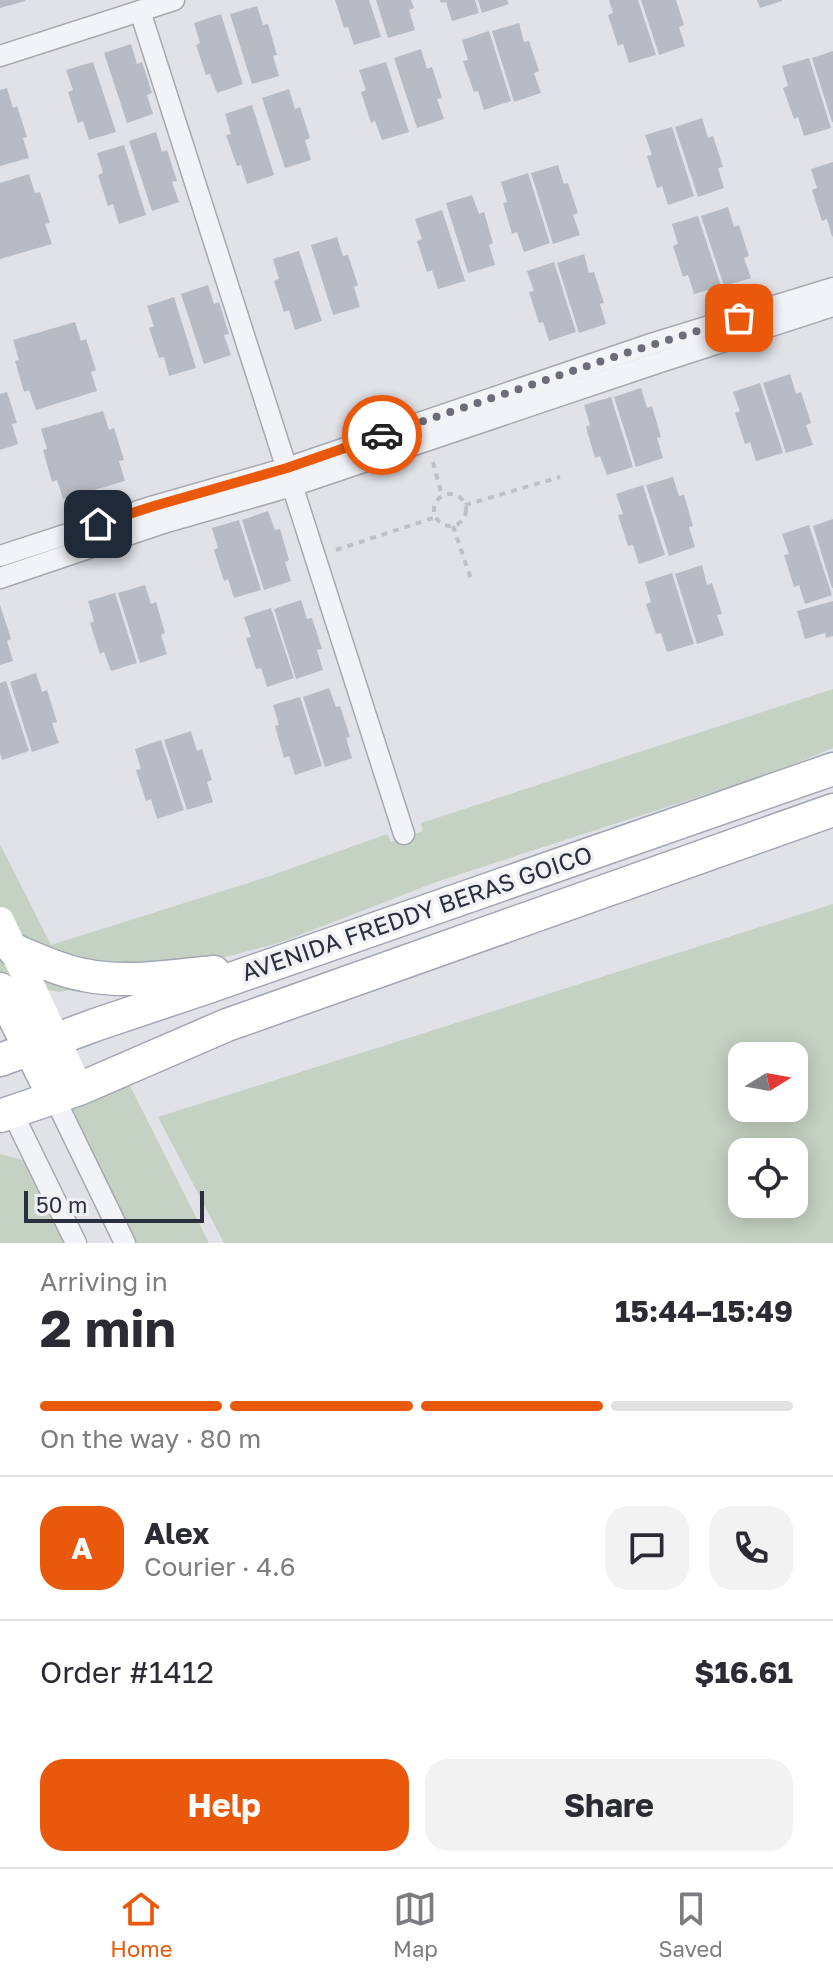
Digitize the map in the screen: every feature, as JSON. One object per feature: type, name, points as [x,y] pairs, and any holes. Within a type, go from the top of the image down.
[{"type":"main road","name":"AVENIDA FREDDY BERAS GOICO","points":[[29,1049],[833,769]]},
{"type":"main road","name":"AVENIDA FREDDY BERAS GOICO","points":[[4,1105],[66,1093],[227,1025],[833,810]]},
{"type":"main road","points":[[14,950],[82,975],[113,979],[268,966]]},
{"type":"main road","points":[[0,989],[29,1049],[66,1093]]},
{"type":"street","points":[[0,56],[174,0]]},
{"type":"street","points":[[140,11],[404,834]]},
{"type":"street","points":[[0,578],[11,559],[289,477],[798,308],[833,288]]},
{"type":"street","points":[[798,308],[833,306]]},
{"type":"street","points":[[0,921],[14,950],[29,1049]]},
{"type":"street","points":[[66,1093],[125,1243]]},
{"type":"street","points":[[4,1105],[76,1243]]},
{"type":"path","points":[[424,431],[442,496],[434,508],[436,517],[443,524],[453,526],[464,519],[465,505],[456,495],[442,496]]},
{"type":"path","points":[[465,505],[560,477]]},
{"type":"path","points":[[329,553],[436,517]]},
{"type":"path","points":[[453,526],[472,582]]},
{"type":"green space","points":[[833,689],[833,748],[772,773],[439,881],[279,943],[166,972],[59,992],[3,981],[0,974],[0,844],[51,945],[267,877],[387,834],[391,842],[423,831],[421,823]]},
{"type":"green space","points":[[833,904],[833,1243],[224,1243],[158,1117]]},
{"type":"green space","points":[[125,1076],[209,1243],[129,1243],[64,1112]]},
{"type":"green space","points":[[0,1154],[30,1162],[75,1243],[0,1243]]},
{"type":"building","points":[[0,0],[25,0],[25,1],[0,8]]},
{"type":"building","points":[[335,0],[369,0],[381,37],[354,45],[348,27],[344,28]]},
{"type":"building","points":[[376,0],[411,0],[414,8],[409,10],[415,30],[388,38]]},
{"type":"building","points":[[440,0],[475,0],[479,13],[452,21],[446,2],[441,3]]},
{"type":"building","points":[[478,0],[507,0],[509,4],[482,13]]},
{"type":"building","points":[[609,0],[638,0],[656,55],[629,63],[623,44],[618,46],[608,15],[613,13]]},
{"type":"building","points":[[641,0],[676,0],[684,25],[679,27],[685,46],[659,55]]},
{"type":"building","points":[[757,0],[782,0],[782,1],[760,8]]},
{"type":"building","points":[[257,6],[263,25],[268,24],[279,76],[252,84],[230,14]]},
{"type":"building","points":[[221,14],[243,84],[217,93],[210,74],[206,75],[196,45],[200,43],[194,23]]},
{"type":"building","points":[[519,23],[524,42],[529,41],[539,71],[534,73],[541,93],[514,102],[492,31]]},
{"type":"building","points":[[489,31],[511,101],[484,110],[463,61],[468,60],[462,40]]},
{"type":"building","points":[[131,44],[137,64],[142,62],[152,93],[147,95],[153,114],[127,123],[104,53]]},
{"type":"building","points":[[421,49],[427,69],[432,67],[442,98],[437,99],[444,119],[417,128],[394,58]]},
{"type":"building","points":[[833,51],[833,122],[832,122],[812,58]]},
{"type":"building","points":[[809,58],[831,128],[804,136],[783,88],[788,86],[782,66]]},
{"type":"building","points":[[93,62],[116,132],[89,140],[83,121],[78,123],[68,92],[73,90],[66,70]]},
{"type":"building","points":[[386,62],[409,132],[382,140],[375,121],[371,123],[361,92],[366,90],[359,70]]},
{"type":"building","points":[[7,88],[13,108],[17,106],[27,137],[23,138],[29,158],[0,166],[0,90]]},
{"type":"building","points":[[289,89],[295,109],[300,107],[310,138],[305,140],[311,160],[285,168],[262,98]]},
{"type":"building","points":[[252,105],[274,175],[247,184],[226,135],[231,134],[225,114]]},
{"type":"building","points":[[702,118],[708,138],[713,136],[723,167],[718,168],[724,188],[698,197],[675,127]]},
{"type":"building","points":[[672,127],[694,196],[668,205],[662,186],[657,188],[647,156],[652,155],[645,135]]},
{"type":"building","points":[[156,132],[162,152],[167,150],[177,181],[172,182],[179,202],[152,211],[129,141]]},
{"type":"building","points":[[124,145],[146,215],[119,224],[113,204],[108,206],[98,175],[103,173],[97,153]]},
{"type":"building","points":[[833,162],[832,237],[827,219],[822,221],[812,190],[817,188],[811,169]]},
{"type":"building","points":[[558,165],[578,213],[573,215],[580,235],[553,244],[531,173]]},
{"type":"building","points":[[528,173],[550,243],[524,252],[517,232],[512,234],[501,182]]},
{"type":"building","points":[[29,174],[35,193],[40,192],[50,223],[45,224],[52,244],[0,259],[0,183]]},
{"type":"building","points":[[472,195],[479,214],[484,212],[493,243],[489,245],[495,265],[468,273],[446,203]]},
{"type":"building","points":[[728,207],[734,227],[739,225],[749,256],[744,258],[751,278],[724,286],[701,216]]},
{"type":"building","points":[[442,210],[465,281],[438,289],[432,270],[427,272],[417,241],[422,239],[415,219]]},
{"type":"building","points":[[698,216],[721,286],[694,294],[688,275],[683,277],[673,246],[678,244],[672,224]]},
{"type":"building","points":[[337,237],[343,256],[348,255],[358,285],[354,287],[360,307],[333,315],[311,245]]},
{"type":"building","points":[[299,251],[322,321],[295,330],[289,310],[284,312],[274,281],[279,279],[273,259]]},
{"type":"building","points":[[584,254],[589,273],[594,272],[604,303],[600,304],[606,324],[579,333],[557,263]]},
{"type":"building","points":[[554,262],[576,332],[549,341],[543,322],[539,323],[529,292],[534,291],[527,271]]},
{"type":"building","points":[[208,285],[214,304],[219,302],[229,334],[224,335],[231,355],[204,364],[181,294]]},
{"type":"building","points":[[174,297],[196,368],[169,376],[164,357],[159,358],[149,328],[154,326],[147,306]]},
{"type":"building","points":[[75,322],[81,341],[86,339],[96,370],[91,372],[97,391],[36,410],[29,390],[24,392],[13,340]]},
{"type":"building","points":[[790,374],[796,394],[801,392],[811,423],[806,425],[813,445],[786,453],[763,383]]},
{"type":"building","points":[[760,383],[783,453],[756,461],[750,442],[745,444],[735,413],[740,411],[733,392]]},
{"type":"building","points":[[641,388],[647,408],[652,406],[663,458],[636,467],[614,397]]},
{"type":"building","points":[[7,392],[17,423],[12,424],[18,444],[0,450],[0,394]]},
{"type":"building","points":[[611,397],[633,467],[607,475],[600,456],[595,458],[586,427],[590,425],[584,405]]},
{"type":"building","points":[[103,411],[109,430],[114,428],[124,460],[119,461],[125,481],[63,499],[57,480],[52,482],[41,429]]},
{"type":"building","points":[[673,477],[679,496],[684,495],[695,547],[669,556],[646,485]]},
{"type":"building","points":[[643,485],[665,555],[639,564],[633,545],[628,546],[618,515],[623,514],[616,494]]},
{"type":"building","points":[[268,511],[275,530],[280,529],[291,581],[264,590],[242,520]]},
{"type":"building","points":[[833,519],[833,588],[832,588],[813,526]]},
{"type":"building","points":[[239,520],[261,590],[234,598],[228,579],[224,581],[214,550],[218,548],[212,528]]},
{"type":"building","points":[[809,525],[832,595],[805,604],[799,585],[794,587],[784,555],[789,554],[782,534]]},
{"type":"building","points":[[702,565],[707,585],[712,583],[722,614],[717,615],[724,635],[697,644],[675,574]]},
{"type":"building","points":[[672,573],[694,644],[667,652],[661,633],[656,634],[646,604],[651,602],[645,582]]},
{"type":"building","points":[[145,585],[151,604],[156,602],[167,654],[140,663],[118,593]]},
{"type":"building","points":[[115,593],[137,663],[111,671],[104,652],[100,654],[90,623],[94,621],[88,601]]},
{"type":"building","points":[[301,600],[307,619],[312,618],[322,649],[317,650],[323,670],[296,679],[274,609]]},
{"type":"building","points":[[833,601],[833,636],[826,638],[825,633],[805,639],[797,611]]},
{"type":"building","points":[[0,605],[11,639],[7,641],[13,661],[0,665]]},
{"type":"building","points":[[271,608],[294,678],[267,687],[261,668],[256,669],[246,638],[251,637],[244,617]]},
{"type":"building","points":[[36,673],[42,692],[47,690],[57,722],[52,723],[59,743],[32,752],[10,682]]},
{"type":"building","points":[[6,681],[29,751],[2,760],[0,683]]},
{"type":"building","points":[[329,688],[336,707],[340,706],[350,737],[346,738],[352,758],[325,767],[303,697]]},
{"type":"building","points":[[300,697],[322,766],[295,775],[289,756],[284,758],[273,705]]},
{"type":"building","points":[[191,731],[197,751],[202,749],[212,780],[207,782],[213,802],[187,810],[164,740]]},
{"type":"building","points":[[161,740],[184,810],[157,819],[151,799],[146,801],[136,770],[141,769],[135,749]]},
{"type":"way so far","points":[[382,435],[739,318]]},
{"type":"route","points":[[98,524],[287,468],[382,435]]}]
